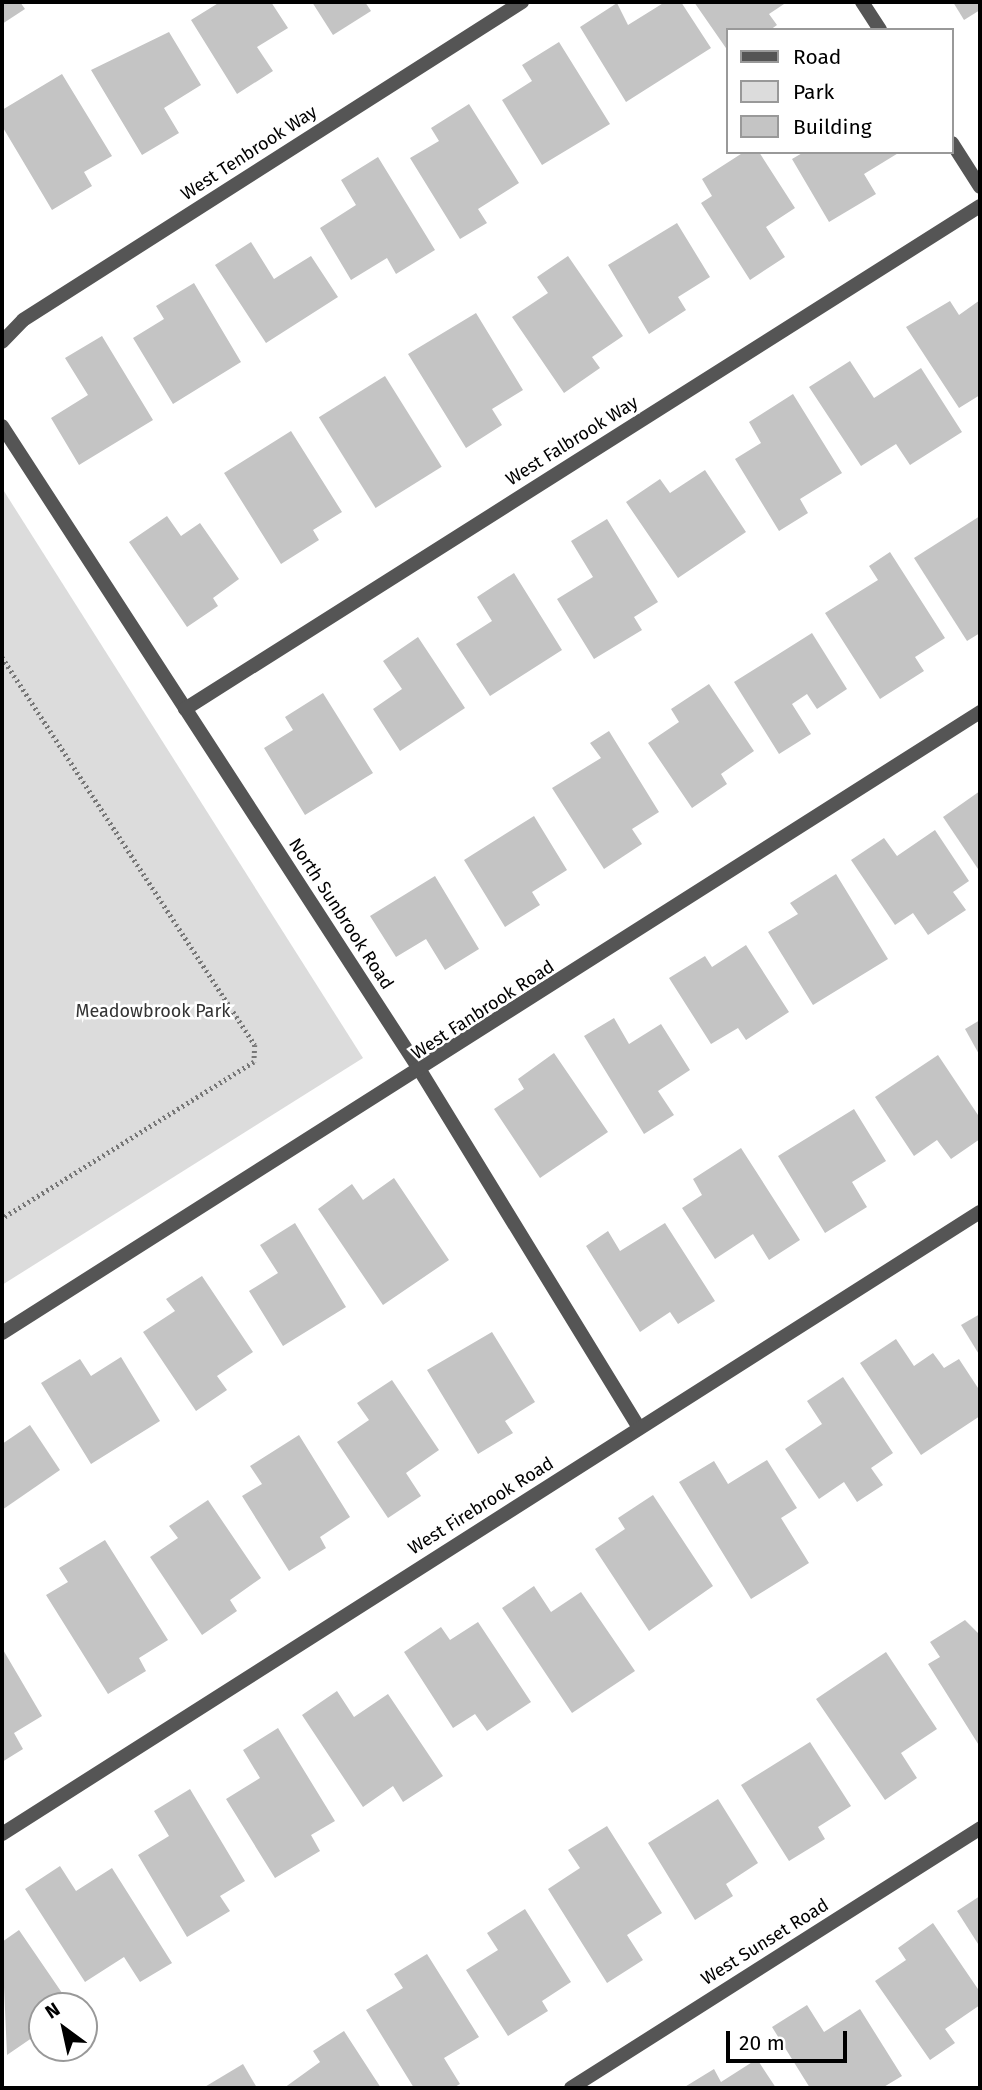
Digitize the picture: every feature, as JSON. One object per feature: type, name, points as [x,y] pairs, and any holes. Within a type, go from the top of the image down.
[{"type":"street","name":"West Tenbrook Way","points":[[2,342],[23,320],[522,2]]},
{"type":"street","points":[[862,2],[879,28]]},
{"type":"street","points":[[954,146],[980,187]]},
{"type":"street","name":"West Falbrook Way","points":[[185,709],[980,206]]},
{"type":"street","name":"North Sunbrook Road","points":[[2,426],[421,1072],[639,1428]]},
{"type":"street","name":"West Fanbrook Road","points":[[2,1333],[421,1072],[980,712]]},
{"type":"street","name":"West Firebrook Road","points":[[2,1834],[980,1212]]},
{"type":"street","name":"West Sunset Road","points":[[570,2088],[980,1829]]},
{"type":"path","points":[[2,657],[255,1045],[254,1062],[2,1219]]},
{"type":"green space","name":"Meadowbrook Park","points":[[2,488],[363,1058],[2,1285]]},
{"type":"building","points":[[2,2],[20,2],[25,9],[2,24]]},
{"type":"building","points":[[220,2],[271,2],[288,28],[257,47],[273,71],[237,94],[191,20]]},
{"type":"building","points":[[312,2],[365,2],[371,11],[333,35]]},
{"type":"building","points":[[665,2],[681,2],[711,48],[626,102],[580,27],[617,3],[628,25]]},
{"type":"building","points":[[694,2],[787,2],[769,14],[777,25],[773,28],[726,28],[726,48]]},
{"type":"building","points":[[953,2],[980,2],[980,10],[964,20]]},
{"type":"building","points":[[169,32],[201,85],[164,108],[179,133],[142,155],[91,70]]},
{"type":"building","points":[[559,42],[610,124],[542,165],[502,100],[532,81],[522,65]]},
{"type":"building","points":[[62,74],[112,156],[84,172],[92,186],[52,210],[2,126],[2,110]]},
{"type":"building","points":[[469,104],[519,183],[478,209],[487,223],[460,239],[410,158],[439,141],[431,128]]},
{"type":"building","points":[[741,154],[760,154],[795,208],[766,227],[785,257],[750,280],[701,203],[712,196],[702,179]]},
{"type":"building","points":[[801,154],[897,154],[864,174],[876,194],[829,222],[792,159]]},
{"type":"building","points":[[378,157],[435,250],[396,274],[387,258],[351,280],[320,228],[356,205],[341,180]]},
{"type":"building","points":[[677,223],[710,277],[678,297],[686,310],[649,334],[608,265]]},
{"type":"building","points":[[251,242],[274,279],[311,256],[338,297],[266,343],[215,265]]},
{"type":"building","points":[[568,256],[623,336],[592,357],[600,368],[564,393],[512,317],[548,293],[537,277]]},
{"type":"building","points":[[194,283],[241,362],[173,404],[133,338],[164,319],[156,306]]},
{"type":"building","points":[[980,300],[980,395],[959,408],[906,327],[950,301],[959,315]]},
{"type":"building","points":[[476,313],[523,390],[492,409],[502,425],[466,448],[408,354]]},
{"type":"building","points":[[102,336],[153,420],[79,465],[51,418],[88,395],[65,358]]},
{"type":"building","points":[[850,361],[874,398],[921,368],[962,432],[910,465],[896,444],[861,466],[809,387]]},
{"type":"building","points":[[385,376],[442,467],[376,508],[319,417]]},
{"type":"building","points":[[793,394],[842,473],[800,499],[808,513],[779,531],[735,459],[761,443],[749,422]]},
{"type":"building","points":[[291,431],[342,512],[313,530],[319,540],[281,564],[224,473]]},
{"type":"building","points":[[705,470],[746,532],[678,578],[626,502],[660,479],[670,493]]},
{"type":"building","points":[[167,516],[181,536],[200,523],[239,579],[213,598],[218,606],[187,627],[129,542]]},
{"type":"building","points":[[980,516],[980,633],[967,641],[914,558]]},
{"type":"building","points":[[607,519],[658,602],[634,617],[642,630],[594,659],[557,599],[593,577],[571,541]]},
{"type":"building","points":[[890,552],[945,638],[915,657],[924,671],[880,699],[825,613],[878,580],[869,566]]},
{"type":"building","points":[[514,573],[562,650],[490,696],[456,644],[492,621],[477,597]]},
{"type":"building","points":[[812,633],[847,689],[817,709],[807,694],[792,704],[811,734],[779,754],[734,682]]},
{"type":"building","points":[[418,637],[465,708],[400,751],[373,709],[402,689],[383,661]]},
{"type":"building","points":[[709,684],[754,751],[721,774],[727,784],[692,808],[648,743],[679,722],[671,709]]},
{"type":"building","points":[[323,693],[373,773],[305,815],[264,748],[293,730],[285,717]]},
{"type":"building","points":[[609,731],[659,812],[632,829],[642,844],[604,869],[552,788],[601,758],[590,743]]},
{"type":"building","points":[[980,791],[980,872],[943,817]]},
{"type":"building","points":[[534,816],[567,870],[532,892],[540,905],[505,927],[464,860]]},
{"type":"building","points":[[935,830],[969,881],[953,892],[966,910],[928,935],[913,913],[895,925],[851,860],[884,838],[897,856]]},
{"type":"building","points":[[836,874],[888,959],[813,1005],[768,932],[798,914],[790,903]]},
{"type":"building","points":[[435,876],[479,949],[445,970],[426,939],[396,957],[370,916]]},
{"type":"building","points":[[746,945],[789,1012],[746,1040],[738,1028],[711,1044],[669,978],[705,956],[712,967]]},
{"type":"building","points":[[614,1018],[629,1044],[661,1024],[690,1070],[658,1091],[674,1115],[644,1134],[584,1036]]},
{"type":"building","points":[[980,1020],[980,1056],[965,1029]]},
{"type":"building","points":[[554,1053],[608,1132],[540,1178],[494,1109],[524,1089],[518,1079]]},
{"type":"building","points":[[938,1055],[980,1118],[980,1139],[951,1159],[937,1140],[914,1156],[875,1097]]},
{"type":"building","points":[[854,1109],[886,1161],[852,1182],[867,1207],[825,1233],[778,1156]]},
{"type":"building","points":[[741,1148],[800,1240],[769,1260],[753,1234],[715,1259],[682,1208],[702,1195],[693,1179]]},
{"type":"building","points":[[394,1178],[449,1260],[383,1305],[318,1209],[352,1184],[363,1200]]},
{"type":"building","points":[[295,1223],[346,1307],[283,1346],[249,1291],[278,1273],[260,1245]]},
{"type":"building","points":[[665,1223],[715,1301],[678,1324],[670,1312],[640,1332],[586,1246],[608,1231],[620,1251]]},
{"type":"building","points":[[202,1276],[253,1352],[217,1376],[227,1390],[196,1411],[143,1332],[175,1311],[166,1299]]},
{"type":"building","points":[[980,1314],[980,1356],[961,1325]]},
{"type":"building","points":[[492,1332],[535,1402],[505,1421],[513,1433],[478,1454],[427,1370]]},
{"type":"building","points":[[896,1339],[914,1366],[933,1353],[944,1368],[959,1359],[980,1391],[980,1416],[921,1455],[860,1363]]},
{"type":"building","points":[[121,1357],[160,1421],[91,1464],[41,1383],[80,1359],[91,1376]]},
{"type":"building","points":[[843,1377],[893,1453],[871,1468],[883,1485],[857,1502],[844,1482],[819,1499],[785,1449],[822,1424],[807,1401]]},
{"type":"building","points":[[392,1380],[439,1450],[406,1473],[421,1496],[388,1518],[337,1442],[369,1420],[357,1403]]},
{"type":"building","points":[[30,1425],[60,1470],[2,1510],[2,1444]]},
{"type":"building","points":[[299,1435],[350,1517],[320,1537],[326,1548],[289,1571],[242,1496],[262,1484],[250,1466]]},
{"type":"building","points":[[767,1460],[797,1508],[781,1518],[809,1563],[751,1599],[679,1482],[714,1461],[728,1484]]},
{"type":"building","points":[[653,1495],[713,1586],[649,1631],[595,1549],[625,1529],[618,1518]]},
{"type":"building","points":[[208,1500],[261,1578],[230,1600],[237,1611],[202,1635],[150,1557],[178,1538],[169,1526]]},
{"type":"building","points":[[105,1540],[168,1640],[139,1658],[146,1671],[108,1694],[46,1595],[68,1582],[59,1568]]},
{"type":"building","points":[[534,1586],[551,1612],[581,1592],[635,1671],[572,1713],[502,1608]]},
{"type":"building","points":[[965,1620],[980,1635],[980,1747],[928,1664],[940,1657],[930,1642]]},
{"type":"building","points":[[478,1622],[531,1702],[487,1731],[475,1714],[453,1728],[404,1652],[441,1627],[450,1640]]},
{"type":"building","points":[[2,1648],[42,1716],[14,1733],[23,1749],[2,1762]]},
{"type":"building","points":[[886,1652],[937,1729],[901,1753],[917,1778],[885,1800],[816,1699]]},
{"type":"building","points":[[337,1691],[354,1717],[388,1694],[443,1776],[403,1802],[393,1786],[363,1807],[302,1715]]},
{"type":"building","points":[[278,1728],[335,1821],[311,1835],[320,1851],[275,1878],[226,1799],[260,1778],[243,1750]]},
{"type":"building","points":[[810,1742],[851,1806],[818,1827],[825,1839],[789,1861],[741,1785]]},
{"type":"building","points":[[190,1789],[245,1881],[220,1896],[230,1911],[187,1937],[138,1855],[169,1836],[154,1811]]},
{"type":"building","points":[[718,1799],[758,1863],[726,1884],[733,1896],[695,1920],[648,1843]]},
{"type":"building","points":[[607,1826],[662,1913],[627,1935],[643,1960],[607,1983],[548,1889],[580,1868],[568,1850]]},
{"type":"building","points":[[60,1866],[76,1891],[112,1868],[172,1963],[140,1982],[124,1957],[85,1982],[25,1889]]},
{"type":"building","points":[[980,1896],[980,1947],[957,1911]]},
{"type":"building","points":[[525,1909],[571,1982],[542,2001],[548,2011],[508,2036],[466,1970],[498,1950],[487,1933]]},
{"type":"building","points":[[933,1923],[980,1992],[980,2005],[945,2029],[955,2043],[930,2060],[875,1981],[906,1960],[898,1948]]},
{"type":"building","points":[[19,1930],[61,1992],[28,1992],[28,2041],[7,2055],[2,1942]]},
{"type":"building","points":[[427,1954],[479,2037],[444,2058],[460,2084],[453,2088],[414,2088],[366,2010],[403,1988],[394,1974]]},
{"type":"building","points":[[807,2005],[824,2032],[860,2009],[902,2076],[882,2088],[810,2088],[772,2027]]},
{"type":"building","points":[[344,2031],[381,2088],[284,2088],[320,2062],[313,2051]]},
{"type":"building","points":[[757,2059],[776,2088],[683,2088],[714,2069],[721,2082]]},
{"type":"building","points":[[243,2064],[257,2088],[203,2088]]}]
